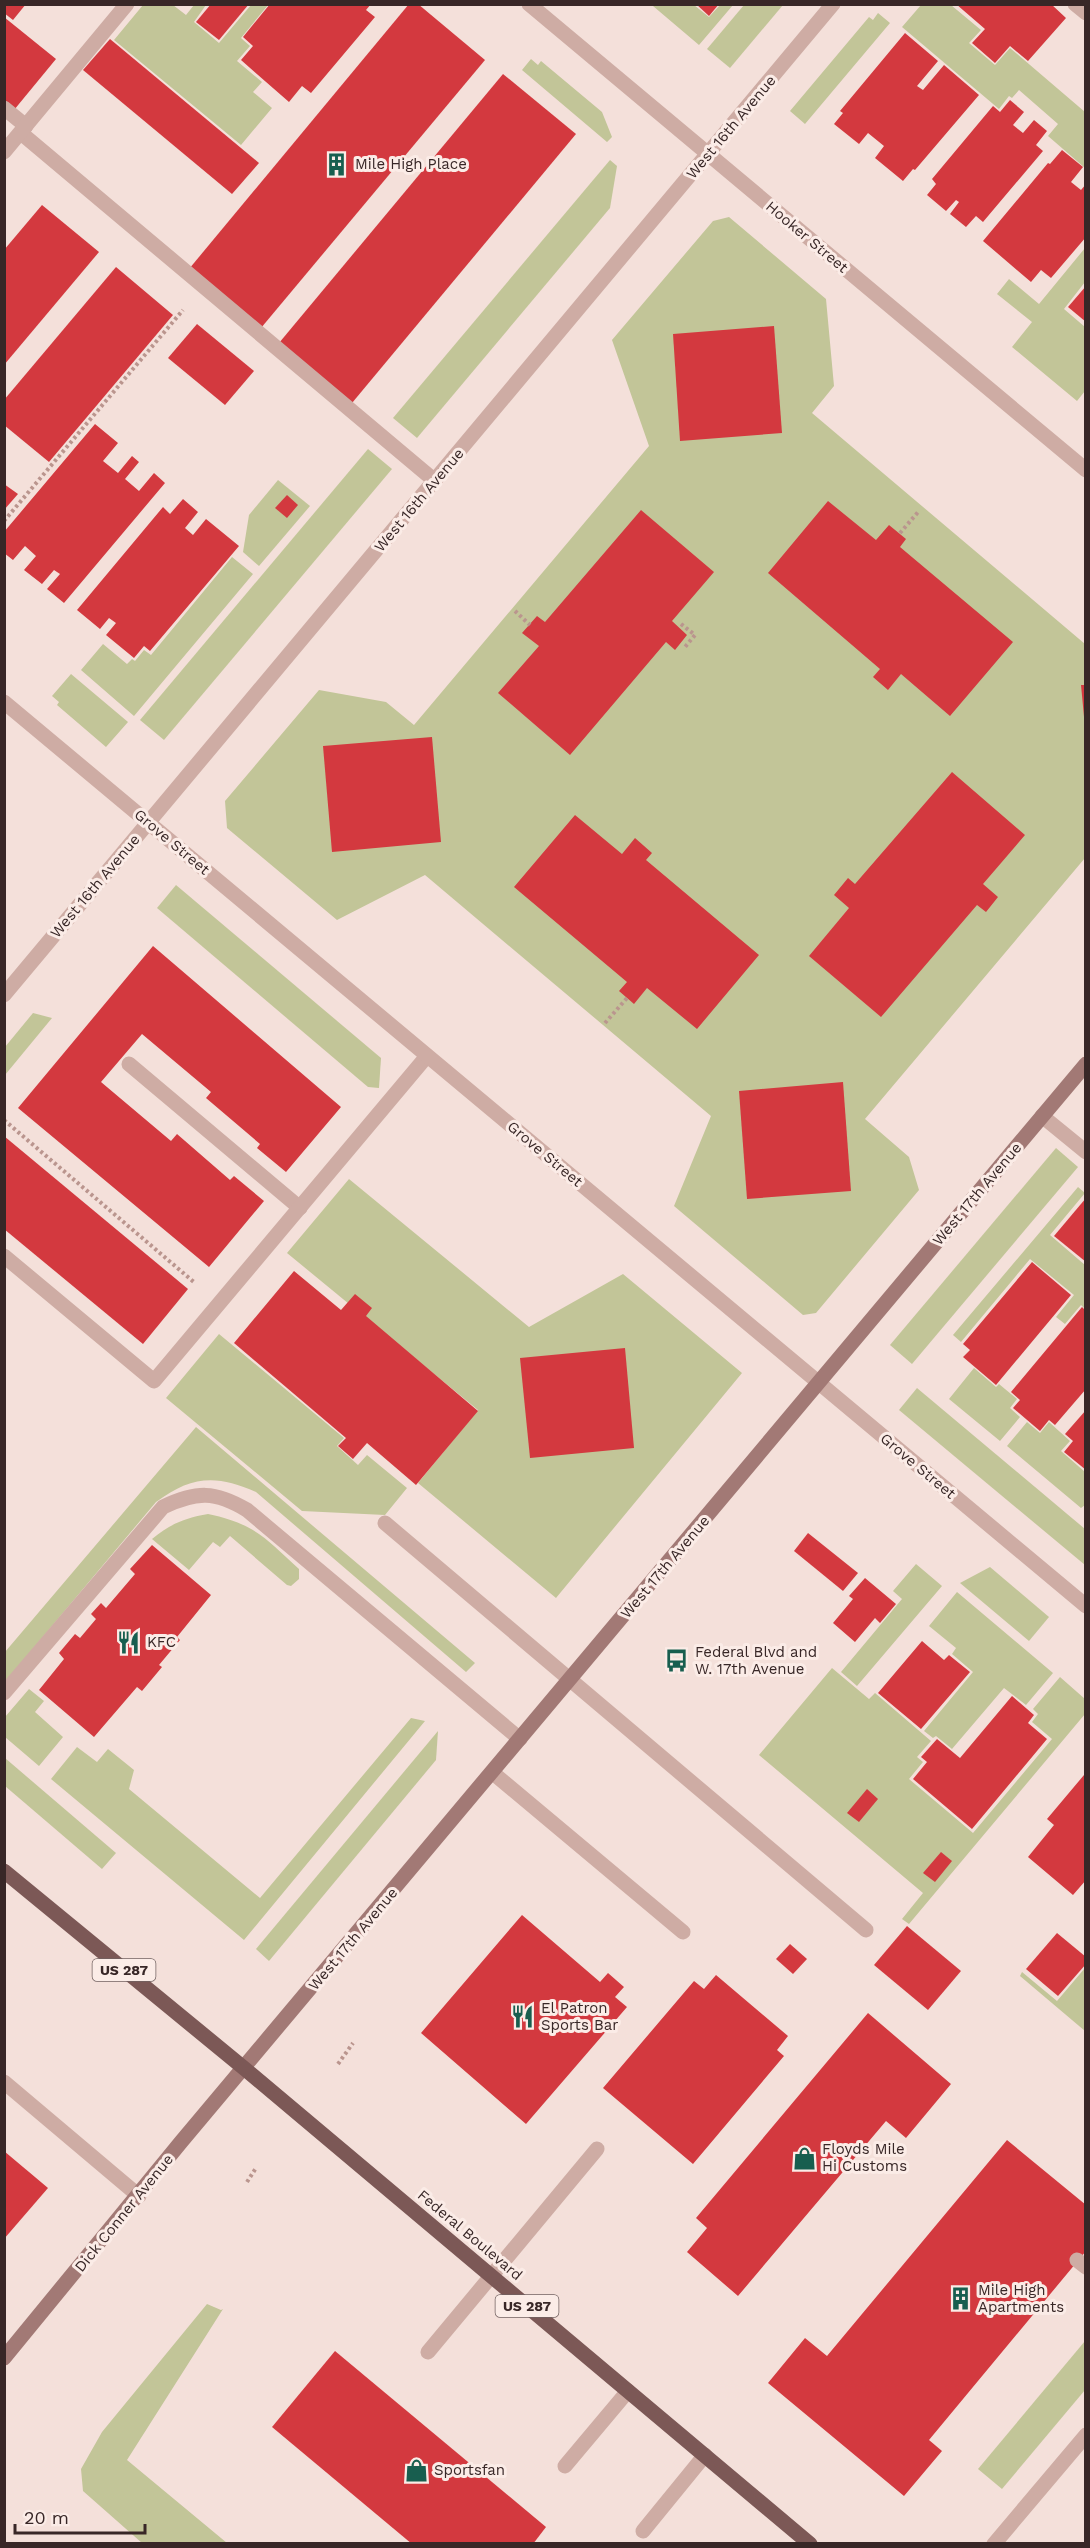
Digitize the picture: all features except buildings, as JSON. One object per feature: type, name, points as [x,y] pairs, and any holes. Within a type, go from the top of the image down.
[{"type":"main road","name":"US 287","points":[[4,1871],[244,2069]]},
{"type":"main road","name":"Federal Boulevard","points":[[244,2069],[810,2544]]},
{"type":"street","points":[[4,152],[127,4]]},
{"type":"street","name":"Hooker Street","points":[[529,4],[1086,470]]},
{"type":"street","name":"West 16th Avenue","points":[[4,995],[833,4]]},
{"type":"street","points":[[1075,4],[1086,13]]},
{"type":"street","points":[[4,108],[23,129],[203,286],[435,481]]},
{"type":"street","name":"Grove Street","points":[[4,702],[1086,1606]]},
{"type":"street","points":[[4,1256],[154,1381],[427,1056]]},
{"type":"street","points":[[129,1064],[300,1208]]},
{"type":"street","name":"West 17th Avenue","points":[[244,2069],[1086,1064]]},
{"type":"street","points":[[1042,1116],[1086,1152]]},
{"type":"street","points":[[4,1693],[163,1507],[184,1497],[206,1494],[228,1499],[247,1510],[520,1739]]},
{"type":"street","points":[[385,1523],[867,1930]]},
{"type":"street","points":[[493,1773],[683,1932]]},
{"type":"street","name":"Dick Conner Avenue","points":[[4,2358],[244,2069]]},
{"type":"street","points":[[4,2082],[139,2196]]},
{"type":"street","points":[[428,2352],[597,2149]]},
{"type":"street","points":[[565,2466],[628,2391]]},
{"type":"street","points":[[994,2544],[1086,2435]]},
{"type":"street","points":[[643,2531],[705,2455]]},
{"type":"path","points":[[4,521],[203,286]]},
{"type":"path","points":[[900,533],[919,511]]},
{"type":"path","points":[[515,612],[530,625]]},
{"type":"path","points":[[681,624],[695,635],[685,647]]},
{"type":"path","points":[[605,1023],[627,998]]},
{"type":"path","points":[[4,1120],[219,1304]]},
{"type":"path","points":[[338,2064],[353,2043]]},
{"type":"path","points":[[247,2182],[256,2168]]},
{"type":"green space","points":[[143,5],[173,5],[186,15],[194,5],[206,5],[194,22],[219,43],[251,5],[268,5],[241,38],[250,46],[237,61],[262,82],[253,92],[272,108],[241,145],[114,40]]},
{"type":"green space","points":[[654,5],[694,5],[709,17],[720,5],[733,5],[699,45]]},
{"type":"green space","points":[[744,5],[783,5],[730,68],[707,49]]},
{"type":"green space","points":[[921,5],[951,5],[981,30],[969,43],[995,65],[1010,48],[1085,112],[1085,168],[1048,136],[1058,124],[1019,90],[1012,98],[1009,96],[999,109],[902,27]]},
{"type":"green space","points":[[878,13],[890,23],[805,124],[790,111],[869,17],[873,20]]},
{"type":"green space","points":[[531,59],[538,65],[541,61],[602,112],[612,137],[607,142],[522,70]]},
{"type":"green space","points":[[610,160],[617,166],[610,208],[417,438],[393,418]]},
{"type":"green space","points":[[729,217],[826,299],[834,386],[812,413],[1085,644],[1085,858],[865,1119],[909,1157],[919,1190],[816,1313],[803,1315],[674,1206],[711,1116],[425,875],[337,920],[227,828],[225,801],[319,690],[386,702],[414,725],[649,446],[612,340],[713,221]]},
{"type":"green space","points":[[1085,248],[1085,282],[1064,309],[1085,327],[1085,391],[1077,401],[1012,347],[1032,322],[997,294],[1009,279],[1039,304]]},
{"type":"green space","points":[[368,449],[392,469],[164,740],[140,720]]},
{"type":"green space","points":[[278,480],[310,506],[259,566],[243,552],[249,515]]},
{"type":"green space","points":[[232,557],[253,574],[134,716],[81,670],[103,644],[127,664],[132,659],[135,661],[144,650],[151,655]]},
{"type":"green space","points":[[71,674],[128,722],[106,747],[57,705],[59,702],[52,696]]},
{"type":"green space","points":[[176,885],[381,1058],[379,1088],[368,1087],[157,908]]},
{"type":"green space","points":[[33,1013],[52,1018],[5,1075],[5,1047]]},
{"type":"green space","points":[[1056,1148],[1078,1167],[912,1364],[890,1345]]},
{"type":"green space","points":[[349,1179],[529,1327],[623,1274],[742,1373],[556,1598],[418,1483],[478,1410],[287,1253]]},
{"type":"green space","points":[[1078,1187],[1085,1193],[1050,1235],[1085,1265],[1085,1309],[1081,1305],[1065,1324],[1056,1317],[1074,1295],[1030,1259],[961,1342],[953,1335]]},
{"type":"green space","points":[[219,1334],[344,1438],[337,1446],[358,1465],[367,1455],[407,1488],[385,1515],[302,1511],[166,1398]]},
{"type":"green space","points":[[974,1368],[996,1387],[999,1384],[1017,1399],[1010,1408],[1020,1417],[1000,1441],[949,1399]]},
{"type":"green space","points":[[917,1388],[1085,1529],[1085,1565],[899,1410]]},
{"type":"green space","points":[[1027,1422],[1040,1433],[1049,1422],[1070,1441],[1061,1451],[1085,1472],[1085,1505],[1081,1508],[1007,1446]]},
{"type":"green space","points":[[196,1427],[475,1663],[466,1672],[256,1492],[228,1482],[204,1480],[181,1487],[156,1502],[5,1682],[5,1652]]},
{"type":"green space","points":[[208,1514],[237,1522],[258,1534],[299,1569],[299,1579],[291,1586],[287,1585],[230,1536],[220,1547],[213,1542],[189,1570],[152,1539],[178,1522]]},
{"type":"green space","points":[[916,1564],[942,1586],[857,1686],[841,1672],[902,1599],[893,1591]]},
{"type":"green space","points":[[990,1567],[1049,1617],[1029,1641],[960,1583]]},
{"type":"green space","points":[[957,1592],[1053,1673],[1026,1705],[1004,1688],[952,1749],[936,1736],[933,1738],[924,1731],[973,1672],[952,1654],[956,1648],[929,1626]]},
{"type":"green space","points":[[832,1668],[869,1699],[875,1693],[931,1741],[917,1757],[923,1762],[909,1779],[973,1833],[1052,1739],[1032,1722],[1038,1714],[1033,1709],[1060,1677],[1085,1699],[1085,1714],[909,1924],[902,1919],[923,1893],[759,1755]]},
{"type":"green space","points":[[29,1689],[44,1701],[35,1712],[63,1737],[39,1766],[5,1737],[5,1717]]},
{"type":"green space","points":[[411,1718],[425,1721],[244,1940],[51,1779],[77,1747],[97,1762],[108,1749],[134,1770],[129,1789],[260,1898]]},
{"type":"green space","points":[[438,1731],[436,1760],[269,1961],[256,1949]]},
{"type":"green space","points":[[5,1758],[116,1853],[102,1869],[5,1786]]},
{"type":"green space","points":[[1085,1968],[1085,2031],[1020,1976],[1022,1972],[1057,2001]]},
{"type":"green space","points":[[207,2304],[223,2309],[127,2460],[227,2543],[142,2543],[83,2491],[81,2469],[102,2432]]},
{"type":"green space","points":[[1085,2341],[1085,2390],[1002,2489],[978,2469]]},
{"type":"place","name":"Mile High Place","points":[[337,164]]},
{"type":"place","name":"KFC","points":[[129,1642]]},
{"type":"place","name":"Federal Blvd and W. 17th Avenue","points":[[677,1661]]},
{"type":"place","name":"El Patron Sports Bar","points":[[523,2017]]},
{"type":"place","name":"Floyds Mile Hi Customs","points":[[804,2158]]},
{"type":"place","name":"Mile High Apartments","points":[[960,2299]]},
{"type":"place","name":"Sportsfan","points":[[416,2470]]}]
